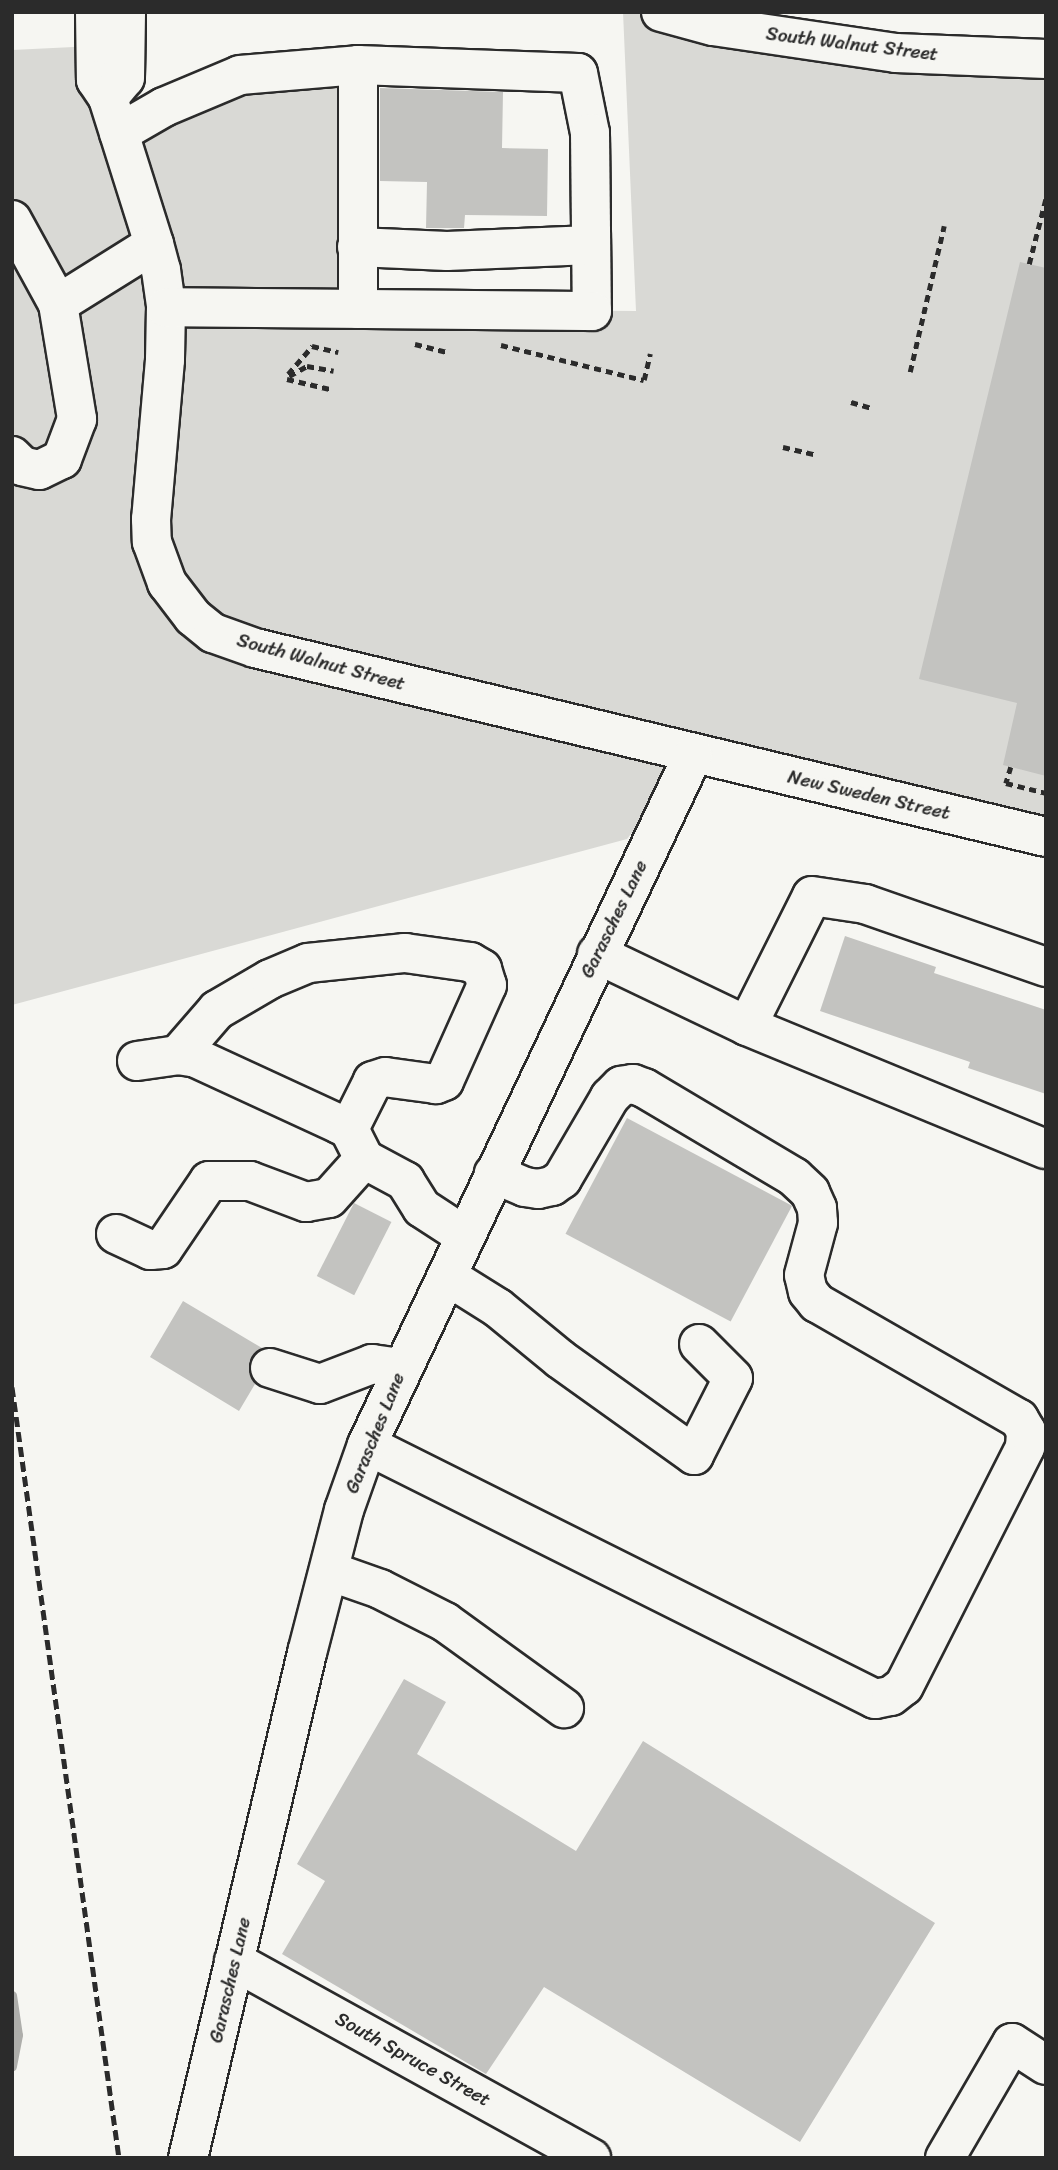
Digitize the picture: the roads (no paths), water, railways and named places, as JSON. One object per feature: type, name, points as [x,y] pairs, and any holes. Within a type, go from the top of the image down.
[{"type":"street","name":"South Walnut Street","points":[[95,12],[96,80],[114,116],[154,244],[162,270],[166,307],[165,360],[151,519],[152,542],[167,583],[193,617],[213,633],[255,648],[693,755]]},
{"type":"street","points":[[126,12],[125,78],[114,116],[164,107],[240,75],[358,65],[578,73],[590,133],[592,311],[166,307]]},
{"type":"street","name":"South Walnut Street","points":[[661,12],[713,26],[871,50],[1046,59]]},
{"type":"street","points":[[358,65],[358,309]]},
{"type":"street","points":[[12,220],[58,304],[77,419],[62,459],[38,470],[22,466],[12,456]]},
{"type":"street","points":[[58,304],[154,244]]},
{"type":"street","points":[[357,247],[447,251],[591,244]]},
{"type":"street","name":"New Sweden Street","points":[[693,755],[1046,837]]},
{"type":"street","name":"Garasches Lane","points":[[188,2158],[344,1510],[367,1445],[401,1368],[693,755]]},
{"type":"street","points":[[747,1026],[812,896],[865,904],[1046,967]]},
{"type":"street","points":[[116,1234],[150,1250],[163,1249],[209,1181],[250,1181],[306,1202],[329,1198],[356,1144],[373,1081],[385,1077],[436,1084],[444,1082],[487,985],[482,969],[470,962],[405,953],[308,963],[270,979],[216,1010],[178,1055]]},
{"type":"street","points":[[597,954],[747,1026],[1046,1149]]},
{"type":"street","points":[[137,1061],[178,1055],[195,1058],[356,1144],[405,1181],[422,1208],[465,1236]]},
{"type":"street","points":[[367,1445],[874,1699],[891,1696],[904,1686],[1025,1447],[1027,1431],[1019,1419],[817,1303],[808,1292],[804,1275],[818,1223],[817,1208],[810,1192],[794,1177],[644,1088],[633,1084],[621,1086],[610,1097],[562,1179],[552,1186],[538,1189],[525,1187],[494,1174]]},
{"type":"street","points":[[446,1276],[498,1308],[560,1359],[694,1455],[733,1378],[699,1344]]},
{"type":"street","points":[[270,1368],[320,1384],[372,1364],[401,1368]]},
{"type":"street","points":[[329,1571],[380,1589],[445,1622],[564,1708]]},
{"type":"street","name":"South Spruce Street","points":[[234,1961],[591,2158]]},
{"type":"street","points":[[945,2158],[1012,2043],[1046,2065]]},
{"type":"waterway","points":[[12,1995],[18,2035],[12,2066]]},
{"type":"railway","points":[[12,1387],[119,2158]]}]
